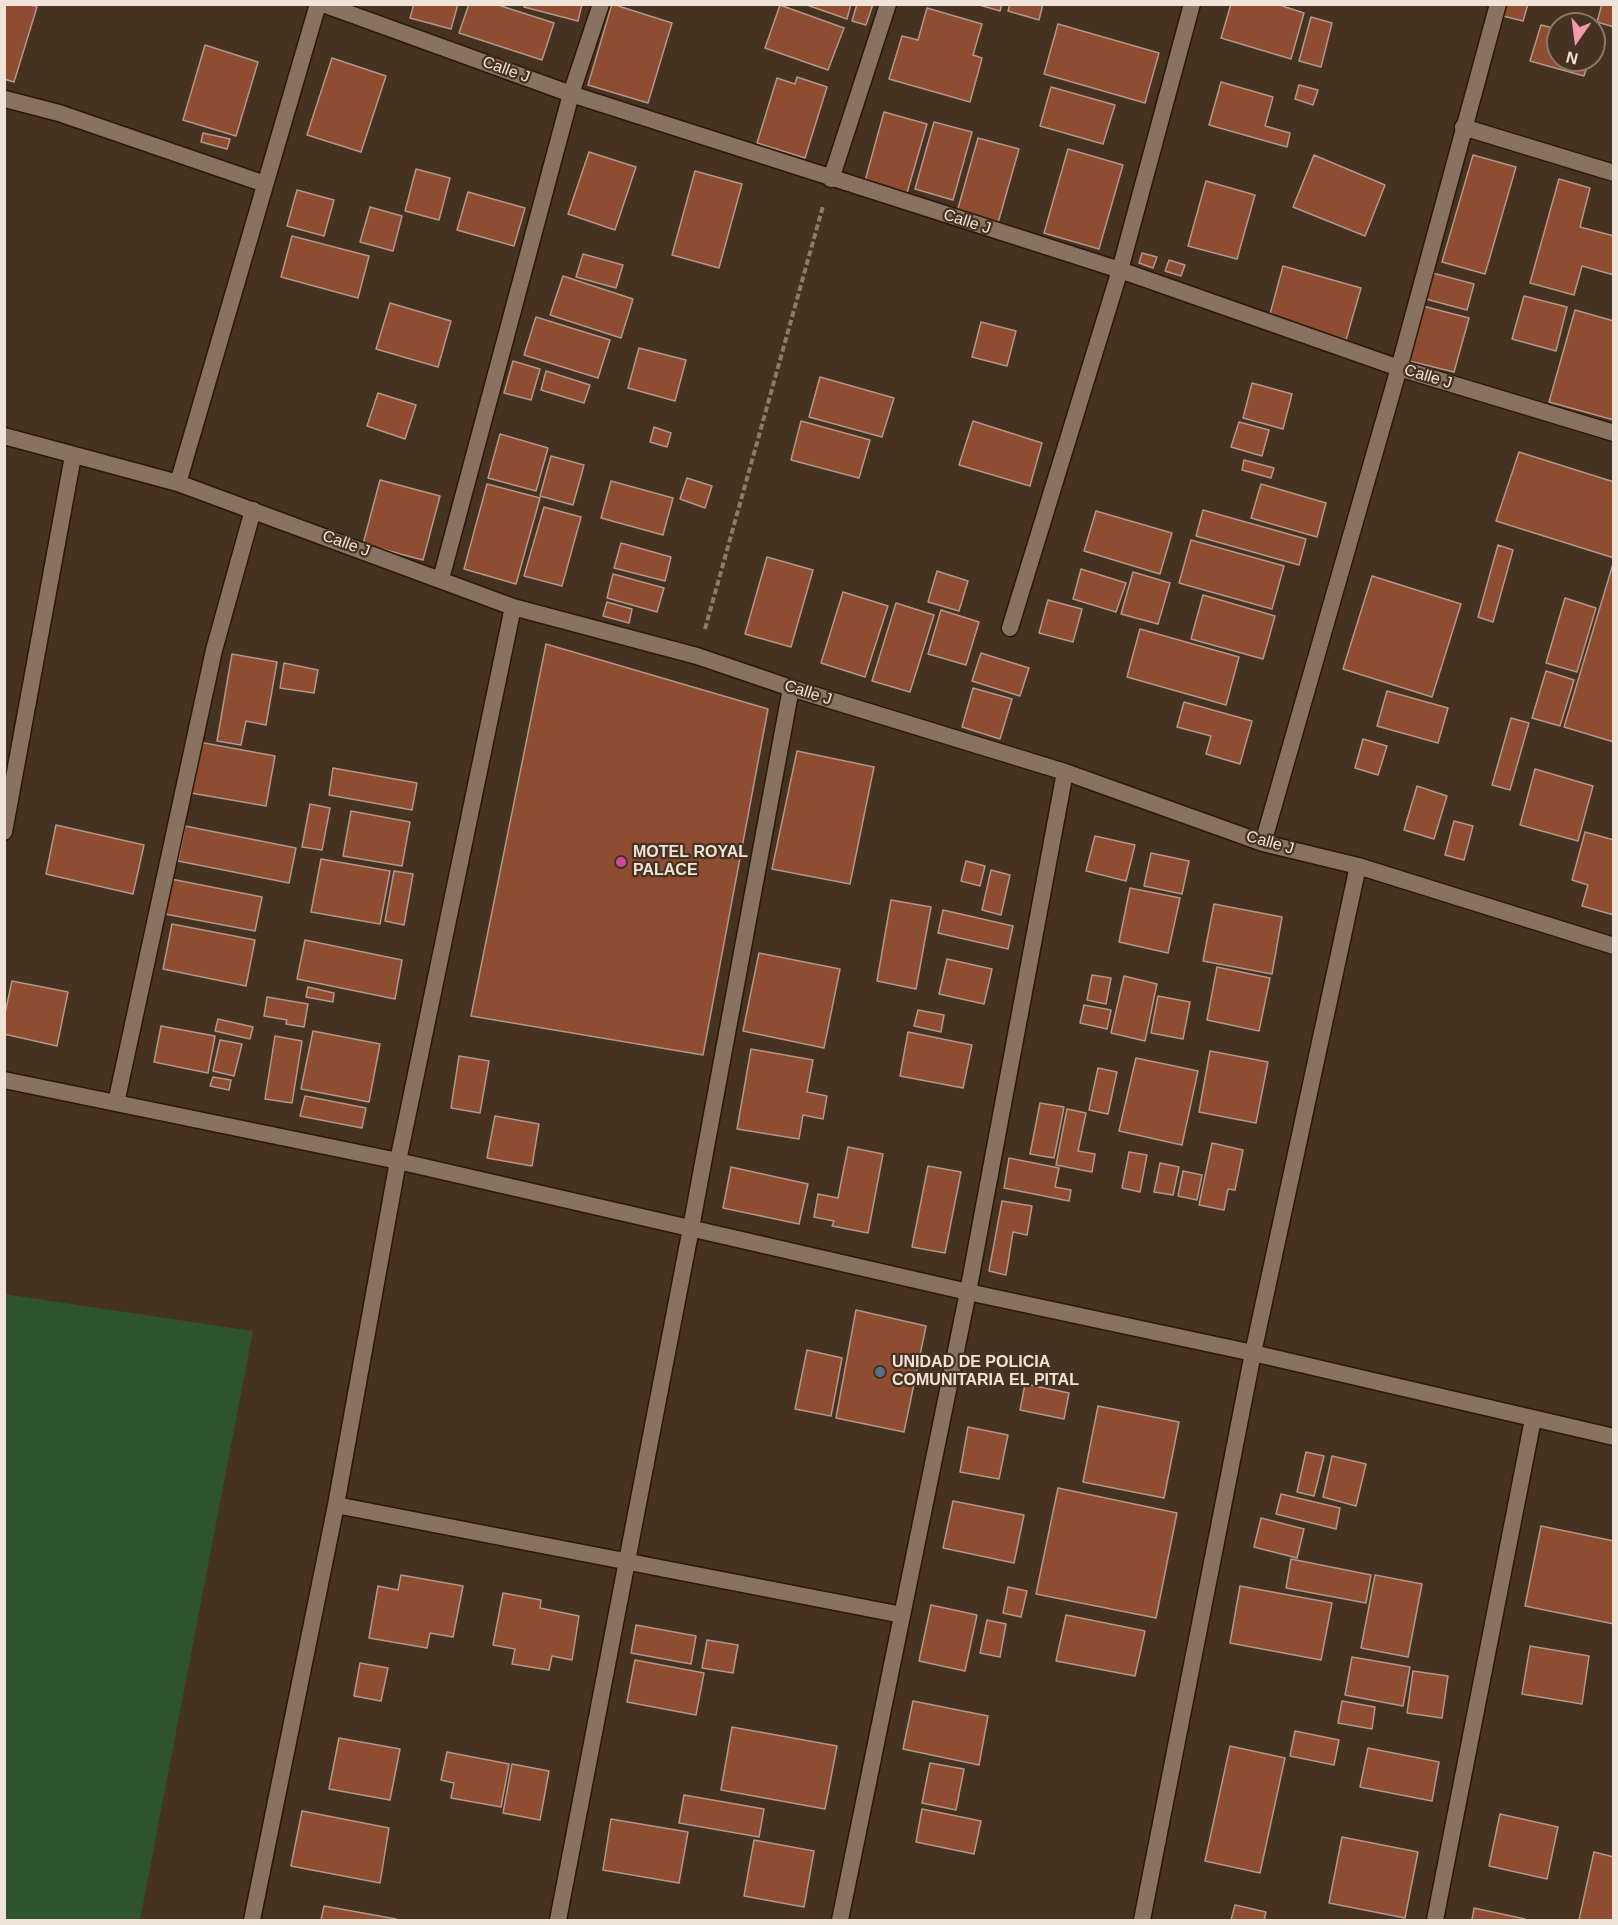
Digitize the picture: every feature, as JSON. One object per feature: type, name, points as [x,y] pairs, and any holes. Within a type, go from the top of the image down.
[{"type":"street","points":[[178,483],[318,4]]},
{"type":"street","name":"Calle J","points":[[323,4],[571,94],[1120,270],[1399,368],[1614,433]]},
{"type":"street","points":[[441,579],[571,94],[601,4]]},
{"type":"street","points":[[831,178],[888,4]]},
{"type":"street","points":[[1010,628],[1120,270],[1192,4]]},
{"type":"street","points":[[1263,843],[1399,368],[1498,4]]},
{"type":"street","points":[[5,99],[60,113],[266,184]]},
{"type":"street","points":[[1463,127],[1614,173]]},
{"type":"street","name":"Calle J","points":[[4,436],[178,483],[513,607],[697,656],[791,688],[1065,772],[1263,843],[1358,866],[1614,946]]},
{"type":"street","points":[[4,831],[73,456]]},
{"type":"street","points":[[116,1103],[214,650],[253,510]]},
{"type":"street","points":[[252,1920],[336,1505],[398,1161],[513,607]]},
{"type":"street","points":[[558,1920],[691,1228],[791,688]]},
{"type":"street","points":[[840,1920],[968,1292],[1065,772]]},
{"type":"street","points":[[1142,1920],[1253,1353],[1358,866]]},
{"type":"street","points":[[4,1080],[398,1161],[968,1292],[1253,1353],[1614,1437]]},
{"type":"street","points":[[1435,1920],[1533,1419]]},
{"type":"street","points":[[336,1505],[902,1615]]},
{"type":"path","points":[[697,656],[831,178]]},
{"type":"green space","points":[[4,1294],[253,1331],[140,1920],[5,1920]]},
{"type":"building","points":[[4,4],[28,4],[37,7],[14,82],[4,79]]},
{"type":"building","points":[[414,4],[458,4],[451,29],[410,18]]},
{"type":"building","points":[[469,4],[495,4],[554,23],[542,60],[459,33]]},
{"type":"building","points":[[524,4],[582,4],[578,21],[524,7]]},
{"type":"building","points":[[612,4],[672,23],[648,103],[588,85]]},
{"type":"building","points":[[804,4],[851,4],[847,19]]},
{"type":"building","points":[[857,4],[873,4],[866,25],[852,21]]},
{"type":"building","points":[[976,4],[1002,4],[1000,11]]},
{"type":"building","points":[[1010,4],[1043,4],[1039,20],[1008,11]]},
{"type":"building","points":[[1231,4],[1276,4],[1304,13],[1291,59],[1221,38]]},
{"type":"building","points":[[1506,4],[1528,4],[1523,21],[1503,16]]},
{"type":"building","points":[[1602,4],[1614,4],[1614,27],[1606,25],[1606,12],[1600,12]]},
{"type":"building","points":[[780,5],[844,28],[828,70],[765,48]]},
{"type":"building","points":[[927,8],[982,24],[973,55],[982,58],[970,102],[889,79],[902,36],[918,40]]},
{"type":"building","points":[[1311,17],[1332,23],[1321,67],[1299,61]]},
{"type":"building","points":[[1058,24],[1159,53],[1145,103],[1044,74]]},
{"type":"building","points":[[1541,25],[1546,26],[1546,65],[1530,61]]},
{"type":"building","points":[[205,45],[258,62],[236,136],[183,120]]},
{"type":"building","points":[[332,58],[386,76],[361,152],[307,135]]},
{"type":"building","points":[[1570,72],[1585,72],[1584,76]]},
{"type":"building","points":[[797,77],[827,87],[805,158],[757,143],[777,78],[795,84]]},
{"type":"building","points":[[1221,82],[1273,97],[1265,126],[1290,133],[1287,147],[1209,125]]},
{"type":"building","points":[[1299,85],[1318,90],[1313,105],[1295,99]]},
{"type":"building","points":[[1051,87],[1115,105],[1103,144],[1040,126]]},
{"type":"building","points":[[884,112],[927,124],[907,193],[865,181]]},
{"type":"building","points":[[934,122],[972,132],[953,200],[915,189]]},
{"type":"building","points":[[203,133],[230,139],[227,149],[201,142]]},
{"type":"building","points":[[978,138],[1019,149],[998,223],[957,212]]},
{"type":"building","points":[[1068,149],[1123,165],[1099,249],[1044,233]]},
{"type":"building","points":[[589,152],[636,167],[615,230],[568,214]]},
{"type":"building","points":[[1314,155],[1385,185],[1365,236],[1293,207]]},
{"type":"building","points":[[1473,155],[1516,167],[1485,274],[1442,262]]},
{"type":"building","points":[[416,169],[450,178],[439,220],[405,211]]},
{"type":"building","points":[[695,171],[742,184],[719,268],[672,255]]},
{"type":"building","points":[[1559,179],[1590,188],[1580,227],[1614,236],[1614,275],[1582,266],[1574,295],[1530,283]]},
{"type":"building","points":[[1206,181],[1255,195],[1237,259],[1188,246]]},
{"type":"building","points":[[297,190],[334,200],[324,236],[287,226]]},
{"type":"building","points":[[468,192],[525,208],[514,246],[457,230]]},
{"type":"building","points":[[370,207],[402,216],[393,251],[360,242]]},
{"type":"building","points":[[292,236],[369,256],[358,298],[281,277]]},
{"type":"building","points":[[1142,253],[1157,257],[1153,268],[1139,263]]},
{"type":"building","points":[[583,254],[623,265],[616,288],[576,277]]},
{"type":"building","points":[[1169,260],[1185,265],[1181,276],[1165,271]]},
{"type":"building","points":[[1283,266],[1361,288],[1346,340],[1269,318]]},
{"type":"building","points":[[1429,272],[1474,284],[1467,310],[1422,298]]},
{"type":"building","points":[[563,276],[633,299],[621,338],[550,315]]},
{"type":"building","points":[[1524,296],[1567,307],[1556,351],[1512,339]]},
{"type":"building","points":[[390,303],[451,321],[438,367],[376,349]]},
{"type":"building","points":[[1419,305],[1469,318],[1454,372],[1405,360]]},
{"type":"building","points":[[1575,310],[1614,321],[1614,420],[1549,402]]},
{"type":"building","points":[[536,317],[610,340],[598,378],[524,355]]},
{"type":"building","points":[[981,322],[1016,331],[1007,366],[972,357]]},
{"type":"building","points":[[639,348],[686,360],[675,401],[628,388]]},
{"type":"building","points":[[513,361],[540,369],[531,400],[504,393]]},
{"type":"building","points":[[546,371],[590,385],[584,403],[541,390]]},
{"type":"building","points":[[820,377],[894,398],[882,437],[809,417]]},
{"type":"building","points":[[1252,383],[1292,394],[1283,429],[1243,418]]},
{"type":"building","points":[[378,393],[416,405],[405,439],[367,426]]},
{"type":"building","points":[[801,421],[870,440],[859,478],[791,460]]},
{"type":"building","points":[[973,421],[1042,443],[1030,486],[959,465]]},
{"type":"building","points":[[1239,422],[1269,430],[1262,456],[1231,447]]},
{"type":"building","points":[[654,427],[671,433],[667,447],[650,442]]},
{"type":"building","points":[[500,434],[548,448],[536,491],[488,478]]},
{"type":"building","points":[[1519,452],[1614,482],[1614,558],[1496,521]]},
{"type":"building","points":[[551,456],[584,465],[573,505],[540,496]]},
{"type":"building","points":[[1244,460],[1274,468],[1271,478],[1242,470]]},
{"type":"building","points":[[687,478],[712,486],[705,508],[680,499]]},
{"type":"building","points":[[380,480],[440,496],[423,560],[363,544]]},
{"type":"building","points":[[611,481],[673,498],[663,535],[601,518]]},
{"type":"building","points":[[487,484],[540,498],[516,584],[464,569]]},
{"type":"building","points":[[1261,484],[1326,503],[1317,537],[1251,518]]},
{"type":"building","points":[[544,507],[581,517],[562,586],[524,576]]},
{"type":"building","points":[[1203,510],[1306,539],[1299,565],[1196,536]]},
{"type":"building","points":[[1096,511],[1172,533],[1160,574],[1084,551]]},
{"type":"building","points":[[1191,540],[1284,566],[1272,609],[1179,583]]},
{"type":"building","points":[[621,543],[671,557],[665,581],[614,568]]},
{"type":"building","points":[[1498,545],[1513,550],[1493,622],[1478,617]]},
{"type":"building","points":[[767,557],[813,570],[791,647],[745,634]]},
{"type":"building","points":[[1614,565],[1614,742],[1564,727]]},
{"type":"building","points":[[1081,569],[1126,583],[1116,612],[1073,599]]},
{"type":"building","points":[[937,571],[968,581],[959,611],[928,602]]},
{"type":"building","points":[[1133,572],[1170,583],[1158,624],[1121,614]]},
{"type":"building","points":[[613,574],[664,588],[657,612],[607,598]]},
{"type":"building","points":[[1372,576],[1461,604],[1432,697],[1343,669]]},
{"type":"building","points":[[843,592],[888,606],[865,677],[821,663]]},
{"type":"building","points":[[1203,595],[1275,616],[1263,659],[1191,639]]},
{"type":"building","points":[[1565,598],[1596,608],[1577,672],[1546,663]]},
{"type":"building","points":[[1048,600],[1082,609],[1073,642],[1039,633]]},
{"type":"building","points":[[607,602],[632,609],[629,623],[603,616]]},
{"type":"building","points":[[896,603],[934,615],[910,692],[872,681]]},
{"type":"building","points":[[941,610],[979,622],[966,665],[928,654]]},
{"type":"building","points":[[1140,629],[1239,657],[1226,705],[1127,677]]},
{"type":"building","name":"MOTEL ROYAL PALACE","points":[[546,644],[768,709],[703,1055],[471,1016]]},
{"type":"building","points":[[981,653],[1029,668],[1020,696],[972,681]]},
{"type":"building","points":[[232,654],[277,662],[266,725],[246,721],[241,745],[217,741]]},
{"type":"building","points":[[284,663],[318,670],[314,693],[280,688]]},
{"type":"building","points":[[1546,671],[1574,680],[1560,726],[1532,718]]},
{"type":"building","points":[[973,688],[1012,699],[1000,739],[962,727]]},
{"type":"building","points":[[1387,691],[1448,708],[1438,743],[1377,726]]},
{"type":"building","points":[[1184,702],[1252,721],[1240,764],[1206,754],[1211,736],[1177,727]]},
{"type":"building","points":[[1511,718],[1529,723],[1510,790],[1492,785]]},
{"type":"building","points":[[1363,739],[1387,746],[1378,775],[1355,768]]},
{"type":"building","points":[[199,742],[275,756],[266,806],[191,793]]},
{"type":"building","points":[[797,751],[874,767],[850,884],[772,869]]},
{"type":"building","points":[[333,768],[417,783],[412,810],[329,795]]},
{"type":"building","points":[[1535,769],[1593,786],[1578,841],[1520,825]]},
{"type":"building","points":[[1417,786],[1447,796],[1434,839],[1404,830]]},
{"type":"building","points":[[310,804],[330,808],[322,850],[302,847]]},
{"type":"building","points":[[351,811],[410,822],[402,866],[343,856]]},
{"type":"building","points":[[1454,821],[1473,826],[1464,860],[1445,855]]},
{"type":"building","points":[[56,825],[144,845],[133,894],[46,874]]},
{"type":"building","points":[[185,826],[296,848],[289,883],[178,861]]},
{"type":"building","points":[[1585,832],[1614,840],[1614,915],[1582,906],[1588,885],[1572,880]]},
{"type":"building","points":[[1095,836],[1135,845],[1126,881],[1086,871]]},
{"type":"building","points":[[1151,853],[1189,861],[1182,894],[1144,886]]},
{"type":"building","points":[[321,859],[390,871],[380,924],[311,912]]},
{"type":"building","points":[[966,861],[985,866],[980,886],[961,881]]},
{"type":"building","points":[[991,870],[1010,875],[1001,915],[982,910]]},
{"type":"building","points":[[394,871],[413,874],[404,925],[385,921]]},
{"type":"building","points":[[171,879],[262,897],[255,931],[165,914]]},
{"type":"building","points":[[1130,888],[1180,898],[1168,953],[1119,942]]},
{"type":"building","points":[[891,900],[931,907],[916,989],[877,981]]},
{"type":"building","points":[[1214,904],[1282,917],[1272,974],[1203,961]]},
{"type":"building","points":[[943,910],[1013,926],[1008,949],[938,933]]},
{"type":"building","points":[[172,924],[255,940],[246,986],[163,969]]},
{"type":"building","points":[[305,940],[402,960],[395,999],[297,979]]},
{"type":"building","points":[[759,953],[840,969],[824,1048],[743,1031]]},
{"type":"building","points":[[947,959],[992,969],[984,1004],[939,994]]},
{"type":"building","points":[[1217,967],[1270,978],[1259,1031],[1207,1020]]},
{"type":"building","points":[[1092,975],[1111,978],[1106,1004],[1087,1000]]},
{"type":"building","points":[[1124,976],[1157,984],[1145,1041],[1111,1033]]},
{"type":"building","points":[[12,981],[68,992],[57,1046],[4,1034],[4,1018]]},
{"type":"building","points":[[308,987],[334,993],[333,1002],[306,997]]},
{"type":"building","points":[[1158,996],[1190,1002],[1183,1039],[1151,1033]]},
{"type":"building","points":[[267,997],[308,1004],[304,1027],[286,1024],[287,1020],[264,1016]]},
{"type":"building","points":[[1084,1005],[1111,1010],[1107,1029],[1080,1023]]},
{"type":"building","points":[[918,1010],[944,1015],[941,1032],[914,1026]]},
{"type":"building","points":[[218,1019],[253,1027],[250,1039],[215,1031]]},
{"type":"building","points":[[161,1026],[215,1036],[208,1073],[154,1062]]},
{"type":"building","points":[[313,1031],[380,1044],[369,1102],[301,1089]]},
{"type":"building","points":[[908,1032],[972,1045],[963,1088],[900,1076]]},
{"type":"building","points":[[275,1036],[302,1041],[292,1103],[265,1099]]},
{"type":"building","points":[[220,1040],[242,1044],[234,1076],[213,1071]]},
{"type":"building","points":[[751,1049],[813,1060],[807,1092],[827,1096],[823,1119],[803,1115],[799,1139],[737,1129]]},
{"type":"building","points":[[1210,1051],[1268,1062],[1256,1123],[1199,1112]]},
{"type":"building","points":[[459,1056],[489,1061],[480,1113],[451,1108]]},
{"type":"building","points":[[1136,1058],[1198,1071],[1182,1145],[1119,1131]]},
{"type":"building","points":[[1098,1068],[1117,1072],[1108,1114],[1089,1110]]},
{"type":"building","points":[[213,1077],[231,1080],[229,1090],[210,1086]]},
{"type":"building","points":[[305,1096],[366,1108],[362,1128],[300,1116]]},
{"type":"building","points":[[1040,1103],[1064,1107],[1054,1158],[1030,1154]]},
{"type":"building","points":[[1067,1109],[1086,1113],[1078,1151],[1095,1154],[1092,1172],[1056,1165]]},
{"type":"building","points":[[495,1116],[539,1124],[532,1166],[487,1158]]},
{"type":"building","points":[[1212,1143],[1243,1150],[1235,1190],[1228,1189],[1224,1210],[1199,1205]]},
{"type":"building","points":[[848,1147],[883,1154],[868,1233],[832,1226],[834,1221],[814,1217],[818,1194],[838,1198]]},
{"type":"building","points":[[1129,1152],[1147,1155],[1140,1192],[1122,1188]]},
{"type":"building","points":[[1009,1158],[1059,1168],[1055,1187],[1071,1190],[1069,1201],[1004,1188]]},
{"type":"building","points":[[1160,1163],[1179,1167],[1173,1195],[1154,1192]]},
{"type":"building","points":[[928,1166],[961,1172],[945,1253],[912,1247]]},
{"type":"building","points":[[731,1167],[808,1184],[799,1224],[723,1208]]},
{"type":"building","points":[[1183,1171],[1202,1175],[1197,1200],[1178,1196]]},
{"type":"building","points":[[1002,1201],[1032,1206],[1027,1235],[1013,1232],[1006,1275],[989,1271]]},
{"type":"building","name":"UNIDAD DE POLICIA COMUNITARIA EL PITAL","points":[[856,1310],[926,1326],[904,1432],[836,1418]]},
{"type":"building","points":[[807,1350],[842,1358],[831,1416],[795,1409]]},
{"type":"building","points":[[1025,1384],[1069,1393],[1064,1419],[1020,1410]]},
{"type":"building","points":[[1098,1406],[1179,1422],[1164,1498],[1083,1482]]},
{"type":"building","points":[[968,1427],[1008,1435],[999,1479],[960,1472]]},
{"type":"building","points":[[1306,1452],[1324,1456],[1314,1496],[1297,1492]]},
{"type":"building","points":[[1332,1456],[1366,1464],[1356,1506],[1323,1497]]},
{"type":"building","points":[[1058,1488],[1177,1513],[1156,1618],[1036,1594]]},
{"type":"building","points":[[1281,1494],[1340,1508],[1336,1529],[1276,1514]]},
{"type":"building","points":[[953,1501],[1024,1515],[1014,1563],[943,1548]]},
{"type":"building","points":[[1261,1518],[1304,1529],[1297,1558],[1254,1547]]},
{"type":"building","points":[[1541,1526],[1614,1541],[1614,1624],[1525,1606]]},
{"type":"building","points":[[1291,1559],[1371,1575],[1366,1603],[1286,1588]]},
{"type":"building","points":[[401,1575],[463,1586],[453,1637],[430,1633],[427,1648],[369,1638],[378,1586],[398,1590]]},
{"type":"building","points":[[1375,1575],[1422,1584],[1408,1657],[1361,1648]]},
{"type":"building","points":[[1240,1586],[1332,1603],[1321,1660],[1230,1643]]},
{"type":"building","points":[[1008,1587],[1027,1591],[1021,1617],[1003,1613]]},
{"type":"building","points":[[503,1593],[541,1600],[540,1608],[579,1616],[572,1660],[552,1656],[549,1670],[512,1664],[515,1649],[493,1645]]},
{"type":"building","points":[[931,1605],[977,1615],[965,1671],[919,1661]]},
{"type":"building","points":[[1066,1615],[1145,1631],[1135,1676],[1056,1661]]},
{"type":"building","points":[[987,1620],[1006,1624],[1000,1657],[980,1653]]},
{"type":"building","points":[[636,1625],[696,1636],[691,1664],[631,1653]]},
{"type":"building","points":[[707,1640],[738,1645],[733,1673],[702,1668]]},
{"type":"building","points":[[1530,1646],[1589,1656],[1582,1704],[1522,1694]]},
{"type":"building","points":[[1352,1657],[1410,1667],[1403,1706],[1345,1695]]},
{"type":"building","points":[[635,1660],[704,1673],[696,1715],[627,1702]]},
{"type":"building","points":[[360,1663],[388,1668],[381,1701],[354,1696]]},
{"type":"building","points":[[1413,1671],[1448,1676],[1442,1718],[1407,1713]]},
{"type":"building","points":[[913,1701],[988,1716],[979,1765],[903,1749]]},
{"type":"building","points":[[1342,1701],[1375,1707],[1372,1729],[1338,1723]]},
{"type":"building","points":[[732,1727],[837,1746],[825,1809],[721,1790]]},
{"type":"building","points":[[1295,1731],[1339,1740],[1334,1765],[1290,1756]]},
{"type":"building","points":[[339,1738],[400,1749],[390,1800],[329,1789]]},
{"type":"building","points":[[1230,1746],[1285,1758],[1260,1873],[1205,1861]]},
{"type":"building","points":[[1368,1748],[1439,1762],[1432,1801],[1360,1787]]},
{"type":"building","points":[[447,1752],[509,1764],[501,1807],[451,1798],[454,1783],[441,1780]]},
{"type":"building","points":[[930,1763],[964,1769],[956,1810],[922,1803]]},
{"type":"building","points":[[512,1764],[549,1771],[540,1820],[503,1813]]},
{"type":"building","points":[[684,1795],[764,1809],[759,1837],[679,1823]]},
{"type":"building","points":[[922,1809],[981,1821],[974,1854],[916,1842]]},
{"type":"building","points":[[302,1811],[389,1828],[380,1883],[291,1866]]},
{"type":"building","points":[[1500,1814],[1558,1827],[1547,1879],[1489,1866]]},
{"type":"building","points":[[611,1819],[688,1832],[679,1883],[603,1870]]},
{"type":"building","points":[[1342,1837],[1418,1852],[1405,1918],[1329,1903]]},
{"type":"building","points":[[754,1840],[814,1851],[804,1907],[744,1896]]},
{"type":"building","points":[[1594,1852],[1614,1857],[1614,1920],[1579,1920]]},
{"type":"building","points":[[1235,1905],[1266,1912],[1264,1920],[1231,1920]]},
{"type":"building","points":[[324,1906],[396,1919],[321,1920]]},
{"type":"building","points":[[1474,1908],[1525,1919],[1472,1920]]},
{"type":"place","name":"MOTEL ROYAL PALACE","points":[[621,862]]},
{"type":"place","name":"UNIDAD DE POLICIA COMUNITARIA EL PITAL","points":[[880,1372]]}]
